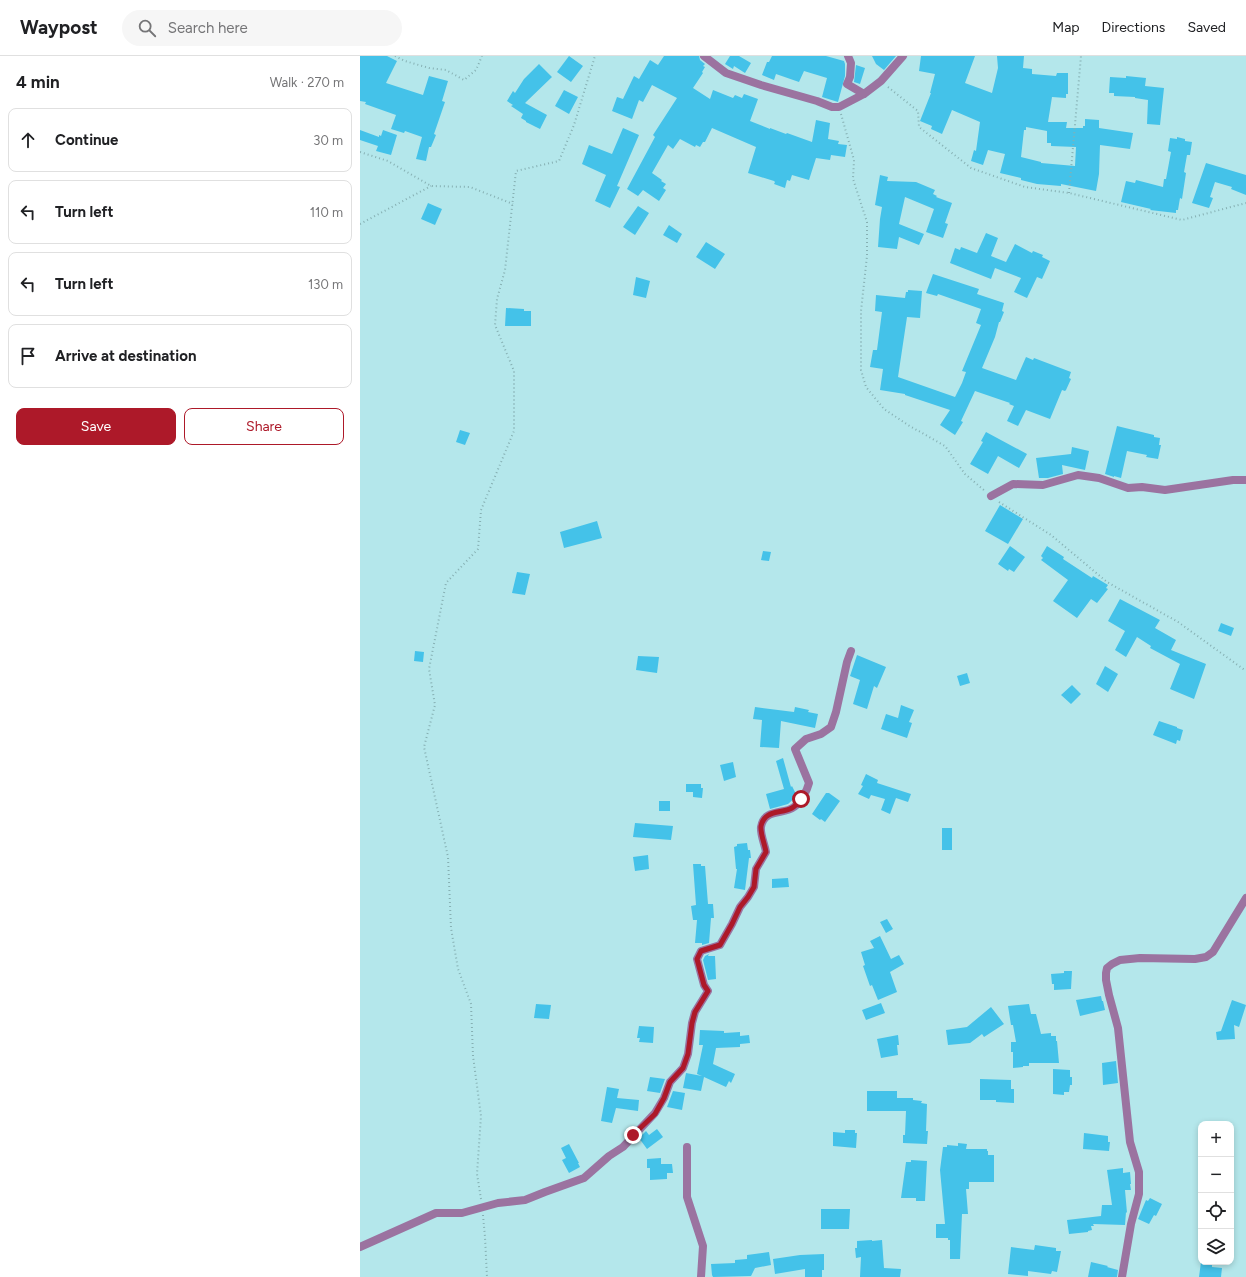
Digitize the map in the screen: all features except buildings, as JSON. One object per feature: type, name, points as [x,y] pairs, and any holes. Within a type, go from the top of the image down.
[{"type":"street","points":[[704,56],[726,73],[760,85],[818,101],[832,107],[839,107],[864,94],[881,81],[903,56]]},
{"type":"street","points":[[848,56],[851,63],[850,77],[847,84],[864,94]]},
{"type":"street","points":[[991,496],[1012,484],[1043,485],[1078,474],[1099,478],[1128,488],[1142,487],[1165,490],[1233,480],[1246,480]]},
{"type":"street","points":[[360,1247],[436,1213],[462,1213],[498,1204],[525,1200],[584,1178],[609,1156],[623,1147],[655,1114],[664,1098],[670,1082],[683,1068],[688,1054],[695,1012],[708,991],[704,985],[697,959],[701,951],[720,945],[740,907],[754,887],[756,869],[766,852],[761,827],[765,818],[776,812],[794,807],[807,789],[809,783],[795,749],[806,739],[821,734],[831,727],[851,651]]},
{"type":"street","points":[[1122,1277],[1131,1224],[1139,1194],[1139,1172],[1130,1142],[1118,1028],[1106,980],[1107,968],[1120,960],[1140,958],[1195,959],[1206,957],[1214,952],[1246,898]]},
{"type":"street","points":[[687,1147],[687,1197],[703,1246],[701,1277]]},
{"type":"path","points":[[394,56],[423,66],[446,70],[464,80],[476,70],[482,56]]},
{"type":"path","points":[[486,1277],[486,1237],[477,1174],[481,1116],[473,1056],[471,1004],[458,969],[451,928],[448,857],[424,747],[434,705],[429,669],[446,583],[478,549],[481,510],[514,431],[514,371],[495,325],[497,299],[504,270],[516,171],[559,161],[574,126],[595,56]]},
{"type":"path","points":[[1069,193],[1081,56]]},
{"type":"path","points":[[881,81],[918,111],[920,127],[971,168],[1025,187],[1069,193],[1182,220],[1246,203]]},
{"type":"path","points":[[839,107],[854,160],[853,179],[866,222],[867,256],[861,312],[861,370],[866,387],[884,409],[908,425],[945,446],[965,474],[991,496],[1051,535],[1107,582],[1178,622],[1246,671]]},
{"type":"path","points":[[360,152],[388,162],[431,186],[470,187],[513,204]]},
{"type":"path","points":[[360,224],[431,186]]},
{"type":"route","points":[[633,1135],[655,1114],[664,1098],[670,1082],[683,1068],[688,1054],[695,1012],[708,991],[704,985],[697,959],[701,951],[720,945],[740,907],[754,887],[756,869],[766,852],[761,827],[765,818],[776,812],[794,807],[801,799]]}]
